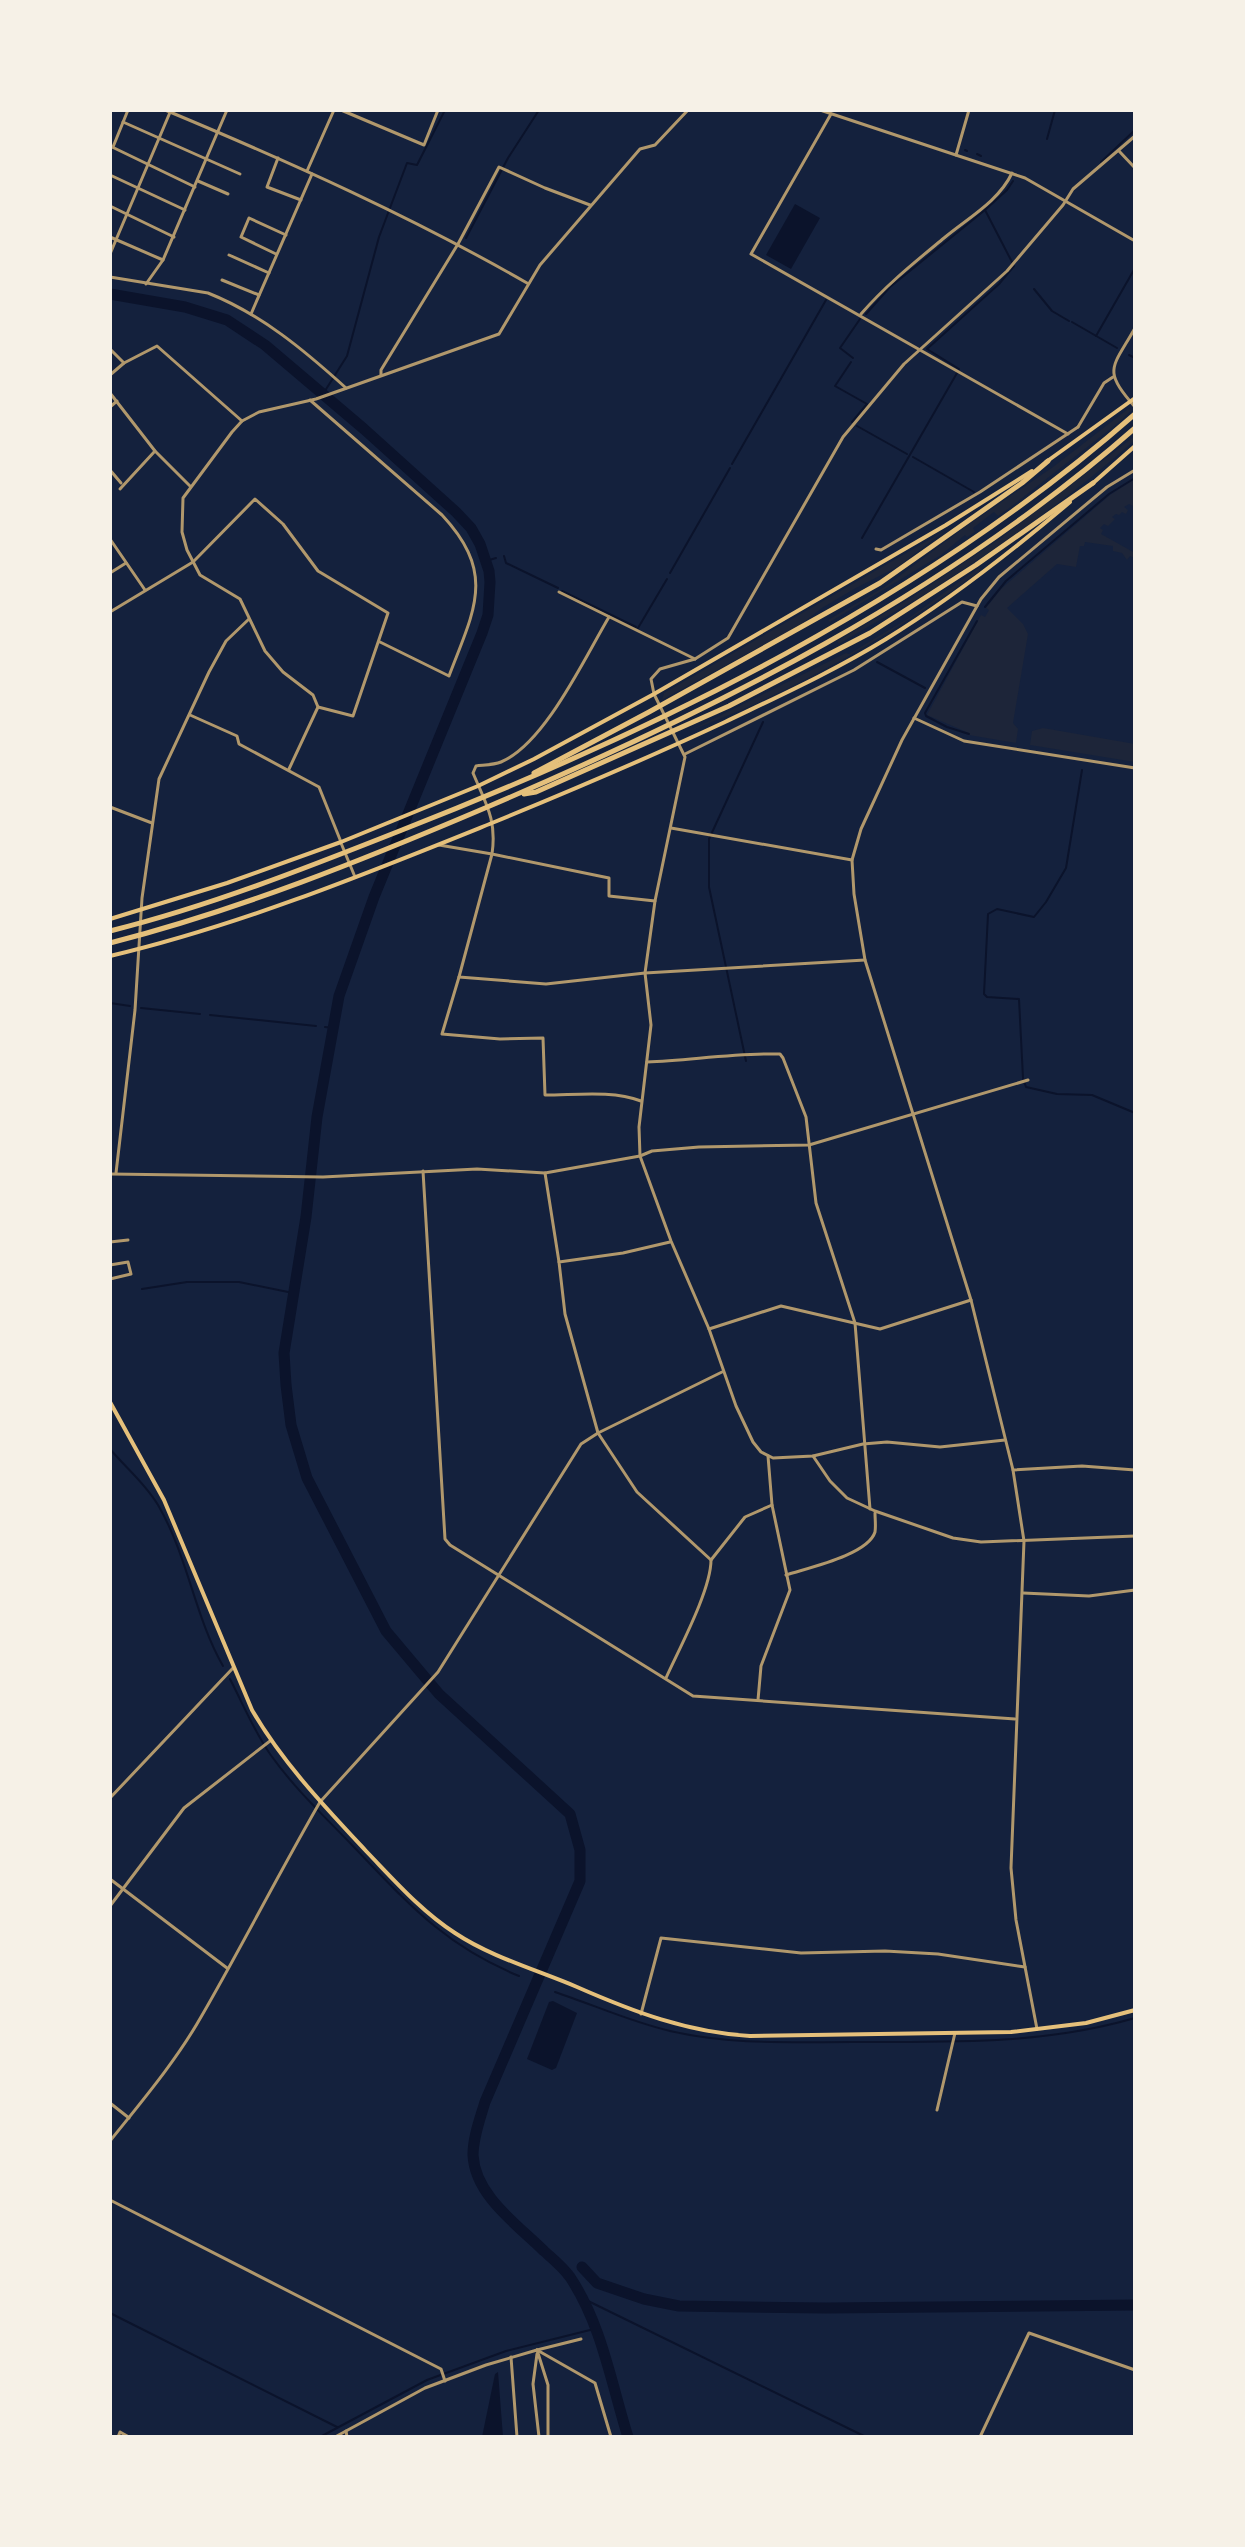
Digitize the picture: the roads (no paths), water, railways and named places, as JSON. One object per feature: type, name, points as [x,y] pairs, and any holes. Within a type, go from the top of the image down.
[{"type":"highway","points":[[110,931],[297,871],[523,780],[653,720],[776,658],[895,590],[1013,511],[1135,414]]},
{"type":"highway","points":[[110,943],[231,907],[324,874],[515,795],[646,736],[813,650],[970,554],[1029,513],[1135,428]]},
{"type":"highway","points":[[523,780],[543,766],[746,659],[905,568],[1048,461]]},
{"type":"highway","points":[[515,795],[536,792],[776,683],[904,614],[1093,483]]},
{"type":"main road","points":[[110,919],[143,911],[341,842],[478,786],[558,747],[960,517],[1048,461],[1133,400]]},
{"type":"main road","points":[[110,956],[240,918],[439,845],[679,743],[822,675],[885,640],[990,568],[1135,446]]},
{"type":"main road","points":[[110,1402],[164,1500],[233,1668],[270,1741],[320,1802],[411,1899],[456,1934],[641,2014],[685,2028],[737,2035],[1037,2030],[1086,2023],[1135,2010]]},
{"type":"street","points":[[128,110],[112,147],[195,187]]},
{"type":"street","points":[[146,284],[174,237],[227,110]]},
{"type":"street","points":[[251,314],[301,200],[334,110]]},
{"type":"street","points":[[341,110],[424,145],[438,110]]},
{"type":"street","points":[[289,769],[318,707],[313,695],[283,672],[265,651],[240,599],[200,575],[182,532],[183,498],[190,486],[242,421],[259,412],[344,389],[499,334],[540,265],[590,205],[640,149],[655,145],[688,110]]},
{"type":"street","points":[[820,110],[1012,173],[1135,241]]},
{"type":"street","points":[[956,155],[969,110]]},
{"type":"street","points":[[110,254],[168,111],[310,172],[458,244],[528,284]]},
{"type":"street","points":[[831,114],[751,254],[1068,434]]},
{"type":"street","points":[[123,122],[240,174]]},
{"type":"street","points":[[1005,1440],[940,1447],[887,1442],[863,1444],[790,1459],[768,1456],[753,1442],[722,1372],[709,1329],[671,1241],[640,1156],[641,1101],[651,1025],[645,973],[655,901],[685,754],[654,694],[651,679],[656,672],[695,659],[728,638],[843,437],[904,364],[994,285],[1073,189],[1135,136]]},
{"type":"street","points":[[1119,151],[1135,168]]},
{"type":"street","points":[[278,158],[267,187],[301,200]]},
{"type":"street","points":[[381,375],[381,370],[458,244],[499,167],[590,205]]},
{"type":"street","points":[[861,314],[892,280],[991,201],[1012,173]]},
{"type":"street","points":[[110,175],[185,210]]},
{"type":"street","points":[[198,180],[228,194]]},
{"type":"street","points":[[110,206],[174,237]]},
{"type":"street","points":[[277,254],[241,237],[249,218],[286,235]]},
{"type":"street","points":[[110,237],[163,260]]},
{"type":"street","points":[[229,255],[269,273]]},
{"type":"street","points":[[110,277],[208,293],[251,314],[301,347],[344,389]]},
{"type":"street","points":[[222,280],[259,296]]},
{"type":"street","points":[[876,549],[881,550],[960,504],[1078,427],[1104,383],[1113,377],[1115,363],[1135,328]]},
{"type":"street","points":[[110,375],[124,363],[157,346],[242,421]]},
{"type":"street","points":[[110,349],[124,363]]},
{"type":"street","points":[[1113,377],[1133,400],[1135,407]]},
{"type":"street","points":[[110,393],[155,451],[190,486]]},
{"type":"street","points":[[313,399],[442,515],[458,532],[472,561],[476,602],[449,676],[380,642]]},
{"type":"street","points":[[110,407],[117,401]]},
{"type":"street","points":[[120,489],[155,451]]},
{"type":"street","points":[[110,470],[122,484]]},
{"type":"street","points":[[1037,2030],[1016,1920],[1011,1868],[1024,1541],[1013,1470],[971,1300],[865,960],[852,860],[861,829],[914,718],[977,606],[999,577],[1107,487],[1135,470]]},
{"type":"street","points":[[110,612],[193,562],[255,499],[283,524],[318,571],[388,613],[353,716],[318,707]]},
{"type":"street","points":[[110,539],[145,590]]},
{"type":"street","points":[[110,573],[126,563]]},
{"type":"street","points":[[559,592],[695,659]]},
{"type":"street","points":[[685,754],[854,670],[962,602],[977,606]]},
{"type":"street","points":[[609,617],[552,715],[519,752],[499,763],[473,769],[495,832],[492,854],[442,1034],[500,1039],[543,1038],[545,1095],[628,1096],[641,1101]]},
{"type":"street","points":[[116,1173],[159,779],[190,715],[194,700],[226,641],[249,619]]},
{"type":"street","points":[[190,715],[237,736],[239,744],[319,787],[355,877]]},
{"type":"street","points":[[914,718],[964,741],[1135,768]]},
{"type":"street","points":[[110,807],[152,823]]},
{"type":"street","points":[[669,827],[852,860]]},
{"type":"street","points":[[439,845],[609,878],[609,896],[655,901]]},
{"type":"street","points":[[459,977],[546,984],[645,973],[865,960]]},
{"type":"street","points":[[646,1062],[753,1053],[780,1054],[806,1117],[816,1203],[855,1323],[870,1509]]},
{"type":"street","points":[[110,1174],[320,1177],[477,1169],[545,1173],[640,1156],[652,1151],[809,1145],[1028,1080]]},
{"type":"street","points":[[423,1171],[445,1539],[450,1545],[693,1696],[1015,1719]]},
{"type":"street","points":[[545,1173],[565,1314],[598,1433],[637,1492],[711,1560]]},
{"type":"street","points":[[110,1242],[128,1240]]},
{"type":"street","points":[[559,1262],[623,1253],[671,1241]]},
{"type":"street","points":[[110,1265],[128,1262],[131,1274],[110,1279]]},
{"type":"street","points":[[709,1329],[781,1306],[880,1329],[971,1300]]},
{"type":"street","points":[[110,2141],[184,2044],[320,1802],[438,1672],[581,1444],[722,1372]]},
{"type":"street","points":[[758,1700],[761,1666],[790,1590],[772,1505],[768,1456]]},
{"type":"street","points":[[813,1456],[830,1481],[847,1498],[953,1538],[981,1542],[1135,1536]]},
{"type":"street","points":[[1013,1470],[1082,1466],[1135,1470]]},
{"type":"street","points":[[666,1678],[702,1594],[711,1560],[745,1517],[772,1505]]},
{"type":"street","points":[[786,1575],[852,1554],[875,1532],[875,1511]]},
{"type":"street","points":[[1023,1593],[1089,1596],[1135,1590]]},
{"type":"street","points":[[110,1798],[233,1668]]},
{"type":"street","points":[[110,1906],[184,1808],[270,1741]]},
{"type":"street","points":[[110,1879],[227,1968]]},
{"type":"street","points":[[641,2014],[661,1938],[801,1953],[885,1951],[938,1954],[1026,1968]]},
{"type":"street","points":[[937,2110],[955,2033]]},
{"type":"street","points":[[110,2103],[129,2118]]},
{"type":"street","points":[[110,2200],[441,2369],[445,2381]]},
{"type":"street","points":[[980,2437],[1029,2333],[1135,2370]]},
{"type":"street","points":[[335,2437],[425,2388],[511,2357],[581,2339]]},
{"type":"street","points":[[537,2350],[533,2384],[539,2437]]},
{"type":"street","points":[[537,2350],[548,2385],[548,2437]]},
{"type":"street","points":[[537,2350],[595,2383],[611,2437]]},
{"type":"street","points":[[511,2357],[517,2437]]},
{"type":"street","points":[[346,2431],[347,2437]]},
{"type":"street","points":[[118,2437],[120,2432],[129,2437]]},
{"type":"waterway","points":[[323,394],[347,356],[379,237],[407,163],[417,165],[445,110]]},
{"type":"waterway","points":[[466,238],[508,158],[539,110]]},
{"type":"waterway","points":[[1047,139],[1055,110]]},
{"type":"waterway","points":[[1101,162],[1135,130]]},
{"type":"waterway","points":[[977,154],[981,156]]},
{"type":"waterway","points":[[1012,262],[985,210],[1013,181]]},
{"type":"waterway","points":[[866,314],[890,287],[985,210]]},
{"type":"waterway","points":[[959,369],[927,349],[999,284],[1014,266]]},
{"type":"waterway","points":[[1096,336],[1135,268]]},
{"type":"waterway","points":[[1034,289],[1052,311],[1069,321]]},
{"type":"waterway","points":[[110,294],[185,307],[227,320],[265,345],[456,512],[480,544],[489,571],[488,615],[482,633],[374,897],[339,996],[317,1117],[306,1217],[284,1353],[286,1385],[291,1425],[307,1478],[386,1631],[439,1694],[570,1814],[580,1850],[580,1881],[485,2102],[475,2135],[473,2155],[481,2184],[489,2197],[564,2270],[581,2295],[605,2355],[628,2437]]},
{"type":"waterway","points":[[732,464],[826,300]]},
{"type":"waterway","points":[[853,358],[840,348],[860,319]]},
{"type":"waterway","points":[[1072,322],[1117,348]]},
{"type":"waterway","points":[[1129,355],[1135,358]]},
{"type":"waterway","points":[[851,362],[835,386],[867,404],[852,422]]},
{"type":"waterway","points":[[862,538],[957,373]]},
{"type":"waterway","points":[[857,426],[907,454]]},
{"type":"waterway","points":[[913,457],[974,492]]},
{"type":"waterway","points":[[670,573],[730,468]]},
{"type":"waterway","points":[[985,607],[1006,581],[1109,494],[1135,478]]},
{"type":"waterway","points":[[504,556],[506,563],[558,588]]},
{"type":"waterway","points":[[486,561],[496,558]]},
{"type":"waterway","points":[[638,628],[667,579]]},
{"type":"waterway","points":[[562,591],[636,627]]},
{"type":"waterway","points":[[969,734],[947,727],[925,713],[977,621]]},
{"type":"waterway","points":[[877,662],[925,688]]},
{"type":"waterway","points":[[746,1061],[709,887],[709,839],[763,722]]},
{"type":"waterway","points":[[1082,770],[1066,868],[1046,902],[1034,917],[997,909],[988,914],[984,994],[987,997],[1019,999],[1026,1087],[1057,1094],[1092,1095],[1135,1113]]},
{"type":"waterway","points":[[110,1003],[130,1006]]},
{"type":"waterway","points":[[141,1008],[200,1014]]},
{"type":"waterway","points":[[210,1015],[316,1026]]},
{"type":"waterway","points":[[325,1027],[333,1028]]},
{"type":"waterway","points":[[142,1289],[187,1282],[239,1282],[293,1293]]},
{"type":"waterway","points":[[110,1449],[147,1490],[168,1524],[213,1647],[223,1666]]},
{"type":"waterway","points":[[230,1679],[259,1736],[279,1766],[391,1885],[447,1936],[492,1964],[519,1976]]},
{"type":"waterway","points":[[555,1992],[670,2031],[715,2039],[761,2042],[995,2040],[1065,2033],[1135,2018]]},
{"type":"waterway","points":[[582,2267],[597,2283],[644,2299],[679,2306],[1135,2305]]},
{"type":"waterway","points":[[582,2298],[866,2437]]},
{"type":"waterway","points":[[110,2313],[337,2427]]},
{"type":"waterway","points":[[320,2437],[427,2380],[506,2351],[598,2328]]}]
